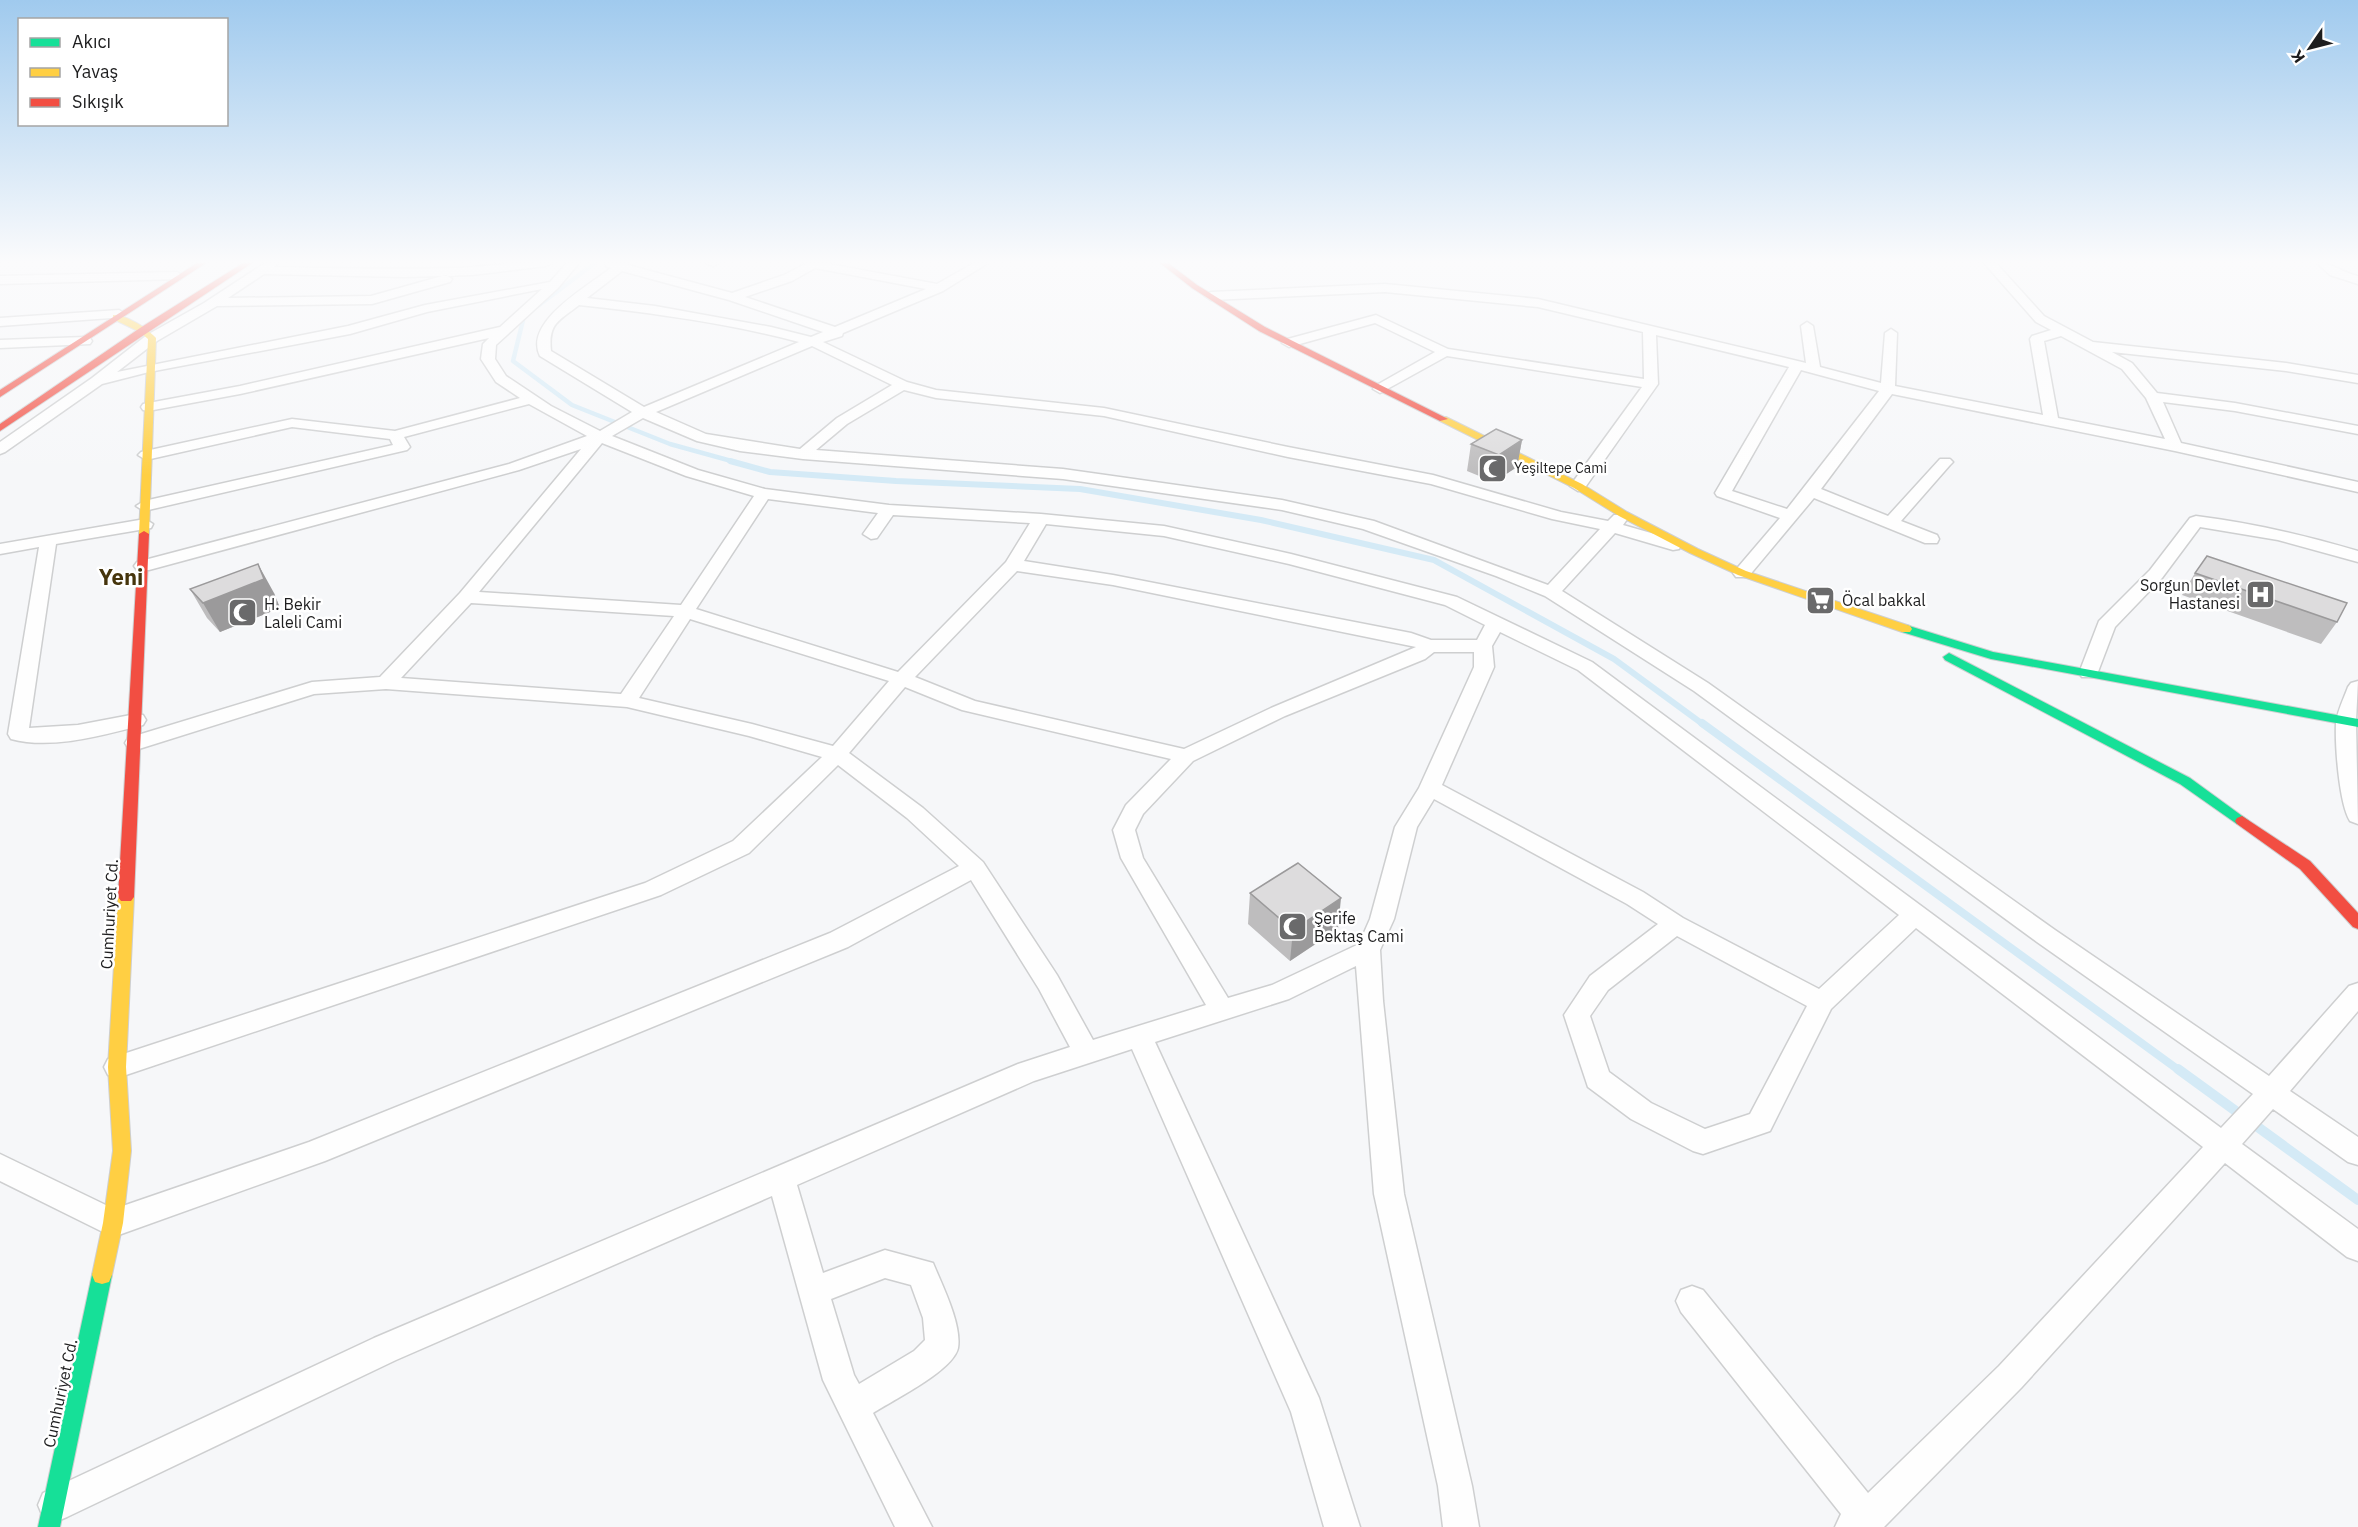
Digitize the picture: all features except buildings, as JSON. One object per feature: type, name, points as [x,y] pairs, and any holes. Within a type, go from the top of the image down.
[{"type":"main road","points":[[0,394],[90,334]]},
{"type":"main road","points":[[0,428],[148,334]]},
{"type":"main road","name":"Cumhuriyet Cd.","points":[[51,1517],[113,1223],[122,1152],[117,1067],[145,524],[148,334]]},
{"type":"main road","points":[[1274,334],[1578,486],[1618,520]]},
{"type":"main road","points":[[1694,551],[1742,573],[1880,621],[1991,656],[2352,722]]},
{"type":"main road","points":[[1880,621],[2185,782],[2305,865],[2358,923]]},
{"type":"street","points":[[0,449],[97,381],[148,334]]},
{"type":"street","points":[[97,381],[149,368],[327,334]]},
{"type":"street","points":[[148,406],[240,390],[488,334]]},
{"type":"street","points":[[499,334],[490,344],[488,359],[501,378],[531,399],[600,437],[692,473],[763,494],[889,510],[1041,519],[1164,531],[1401,586],[1451,601],[1496,621],[1586,666],[2358,1247]]},
{"type":"street","points":[[544,334],[545,353],[640,414],[702,438],[740,446],[803,454],[1063,474],[1282,505],[1368,525],[1503,572],[1551,592],[1701,687],[2046,936],[2358,1153]]},
{"type":"street","points":[[783,334],[813,342],[902,385],[936,394],[1104,412],[1288,452],[1433,480],[1558,516],[1618,520],[1694,551]]},
{"type":"street","points":[[143,566],[514,468],[600,437],[640,414],[834,334]]},
{"type":"street","points":[[1289,343],[1321,334]]},
{"type":"street","points":[[1408,334],[1445,352],[1652,384]]},
{"type":"street","points":[[1578,486],[1652,384],[1649,334]]},
{"type":"street","points":[[1667,334],[1888,389],[2175,446],[2358,487]]},
{"type":"street","points":[[1808,334],[1814,369]]},
{"type":"street","points":[[1742,573],[1811,491],[1888,389],[1891,334]]},
{"type":"street","points":[[2051,421],[2037,339],[2052,334]]},
{"type":"street","points":[[2069,334],[2127,366],[2153,397],[2175,446]]},
{"type":"street","points":[[0,344],[80,341]]},
{"type":"street","points":[[0,388],[80,341]]},
{"type":"street","points":[[2090,346],[2286,367],[2358,379]]},
{"type":"street","points":[[1380,389],[1445,352]]},
{"type":"street","points":[[1790,516],[1723,493],[1797,366]]},
{"type":"street","points":[[803,454],[842,421],[902,385]]},
{"type":"street","points":[[2153,397],[2235,407],[2358,430]]},
{"type":"street","points":[[146,455],[292,423],[395,435],[531,399]]},
{"type":"street","points":[[144,506],[402,447],[395,435]]},
{"type":"street","points":[[386,683],[466,597],[600,437]]},
{"type":"street","points":[[1890,523],[1945,462]]},
{"type":"street","points":[[1811,491],[1931,540]]},
{"type":"street","points":[[627,701],[763,494]]},
{"type":"street","points":[[871,534],[889,510]]},
{"type":"street","points":[[117,1067],[653,889],[741,847],[837,754],[902,679],[1013,565],[1041,519]]},
{"type":"street","points":[[1551,592],[1618,520]]},
{"type":"street","points":[[2089,673],[2106,625],[2156,574],[2196,521],[2258,529],[2308,541],[2358,557]]},
{"type":"street","points":[[0,549],[145,524]]},
{"type":"street","points":[[48,542],[18,734],[52,736],[136,720]]},
{"type":"street","points":[[1013,565],[1124,582],[1411,639],[1429,646],[1483,646]]},
{"type":"street","points":[[466,597],[684,611],[902,679],[969,706],[1186,756]]},
{"type":"street","points":[[1461,1527],[1455,1486],[1389,1194],[1370,1001],[1368,950],[1382,919],[1406,827],[1430,788],[1484,667],[1483,646],[1496,621]]},
{"type":"street","points":[[1222,1010],[1132,858],[1124,830],[1134,810],[1186,756],[1278,712],[1418,655],[1429,646]]},
{"type":"street","points":[[135,743],[312,688],[386,683],[627,701],[752,730],[837,754],[915,813],[975,868],[1048,982],[1086,1052]]},
{"type":"street","points":[[2358,687],[2352,722],[2352,792],[2358,816]]},
{"type":"street","points":[[1430,788],[1635,898],[1675,924],[1822,1002]]},
{"type":"street","points":[[0,1167],[113,1223],[315,1152],[839,940],[975,868]]},
{"type":"street","points":[[1675,924],[1599,983],[1577,1015],[1598,1079],[1641,1111],[1703,1142],[1760,1123],[1822,1002],[1915,914]]},
{"type":"street","points":[[51,1517],[385,1348],[1027,1072],[1280,992],[1368,950]]},
{"type":"street","points":[[1692,1301],[1860,1523],[2010,1377],[2272,1092],[2358,993]]},
{"type":"street","points":[[1139,1035],[1308,1410],[1342,1527]]},
{"type":"street","points":[[780,1178],[839,1380],[914,1527]]},
{"type":"street","points":[[814,1291],[885,1264],[922,1272],[939,1318],[942,1347],[925,1362],[852,1407]]},
{"type":"waterway","points":[[520,334],[513,361],[572,405],[670,444],[735,462]]},
{"type":"waterway","points":[[730,461],[770,472],[896,481],[1080,489],[1261,520],[1434,560],[1614,659],[1704,725]]},
{"type":"waterway","points":[[1702,723],[2180,1071]]},
{"type":"waterway","points":[[2178,1069],[2358,1200]]},
{"type":"traffic: fast","points":[[1906,629],[1991,655],[2358,723]]},
{"type":"traffic: fast","points":[[1949,657],[2185,781],[2242,821]]},
{"type":"traffic: fast","points":[[49,1527],[102,1275]]},
{"type":"traffic: slow","points":[[144,534],[152,338],[148,334]]},
{"type":"traffic: slow","points":[[1443,419],[1578,486],[1623,514],[1694,551],[1742,573],[1906,629]]},
{"type":"traffic: slow","points":[[102,1275],[113,1223],[122,1151],[117,1067],[126,897]]},
{"type":"traffic: jam","points":[[0,394],[92,334]]},
{"type":"traffic: jam","points":[[0,428],[137,334]]},
{"type":"traffic: jam","points":[[1272,334],[1443,419]]},
{"type":"traffic: jam","points":[[126,897],[144,534]]},
{"type":"traffic: jam","points":[[2242,821],[2305,865],[2358,923]]},
{"type":"place","name":"Yeşiltepe Cami","points":[[1493,468]]},
{"type":"place","name":"Sorgun Devlet Hastanesi","points":[[2261,594]]},
{"type":"place","name":"Öcal bakkal","points":[[1821,600]]},
{"type":"place","name":"H. Bekir Laleli Cami","points":[[243,613]]},
{"type":"place","name":"Şerife Bektaş Cami","points":[[1293,927]]},
{"type":"district","name":"Yeni","points":[[121,577]]}]
